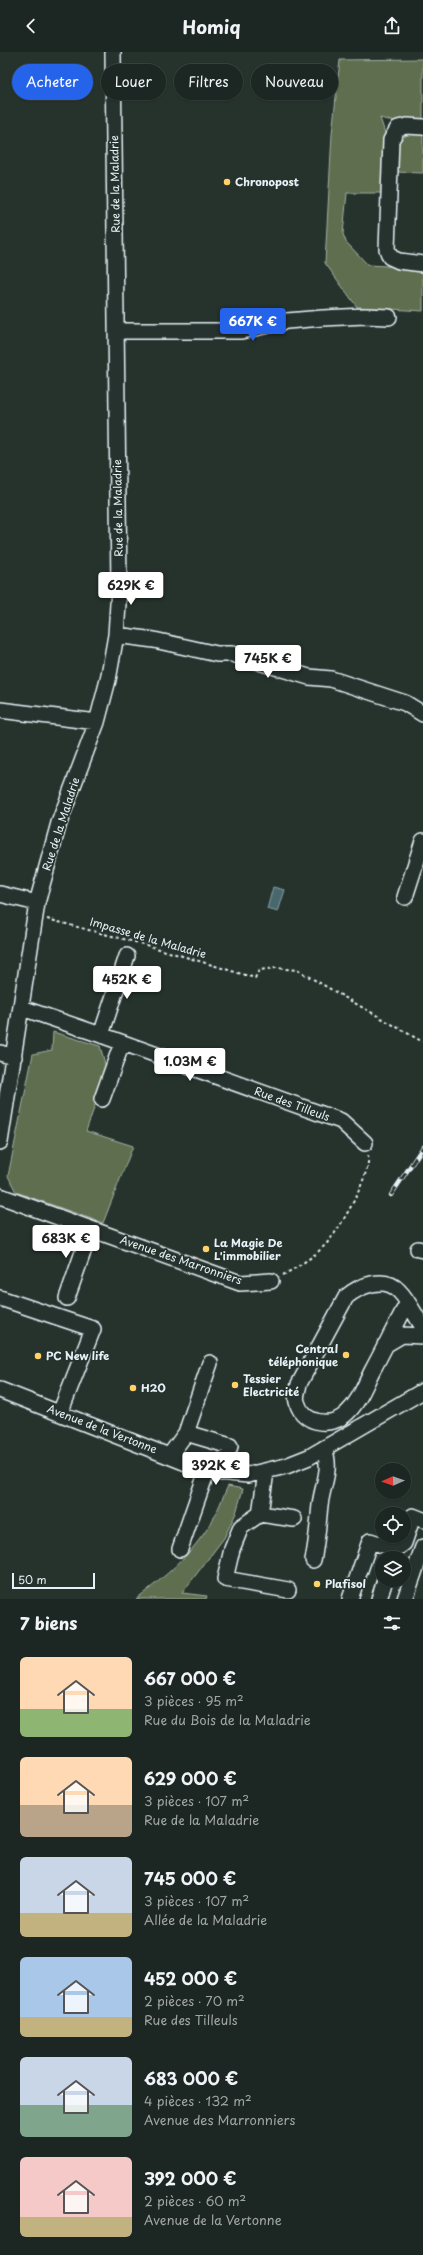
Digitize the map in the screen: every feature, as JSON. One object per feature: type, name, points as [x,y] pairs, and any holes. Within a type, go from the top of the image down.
[{"type":"street","name":"Rue de la Maladrie","points":[[0,1142],[7,1055],[22,1008],[36,909],[59,823],[97,722],[108,680],[116,636],[119,588],[113,52]]},
{"type":"street","points":[[423,126],[407,126],[398,128],[391,140],[386,249],[390,257],[394,259],[423,264]]},
{"type":"street","points":[[117,331],[241,331],[287,321],[365,316],[389,318]]},
{"type":"street","points":[[116,636],[154,640],[217,654],[232,654],[309,677],[331,679],[405,703],[423,714]]},
{"type":"street","points":[[0,710],[97,722]]},
{"type":"street","points":[[406,897],[423,841]]},
{"type":"street","points":[[0,894],[36,909]]},
{"type":"street","points":[[101,1035],[128,956]]},
{"type":"street","name":"Rue des Tilleuls","points":[[22,1008],[341,1122],[365,1143]]},
{"type":"street","points":[[102,1099],[122,1043]]},
{"type":"street","name":"Avenue des Marronniers","points":[[0,1196],[240,1283],[271,1281]]},
{"type":"street","points":[[67,1298],[91,1229]]},
{"type":"street","points":[[408,1304],[385,1345],[357,1401],[345,1415],[331,1422],[321,1423],[313,1420],[300,1409],[296,1395],[299,1384],[346,1297],[356,1288],[371,1284],[388,1284],[399,1290],[423,1327]]},
{"type":"street","points":[[0,1298],[93,1329],[60,1413]]},
{"type":"street","points":[[385,1345],[402,1335],[423,1336]]},
{"type":"street","points":[[170,1455],[186,1433],[210,1363]]},
{"type":"street","name":"Avenue de la Vertonne","points":[[0,1390],[214,1472],[248,1475],[266,1472],[309,1457],[422,1395]]},
{"type":"street","points":[[180,1549],[214,1472],[230,1446],[186,1433]]},
{"type":"street","points":[[313,1560],[320,1523],[320,1505],[328,1469],[328,1460],[324,1448]]},
{"type":"street","points":[[260,1514],[266,1472]]},
{"type":"street","points":[[288,1590],[225,1579],[232,1549],[241,1527],[260,1514],[294,1519]]},
{"type":"street","points":[[396,1551],[404,1543],[413,1516],[423,1520]]},
{"type":"street","points":[[350,1599],[370,1540],[390,1551]]},
{"type":"street","points":[[405,1599],[423,1547]]},
{"type":"street","points":[[379,1599],[383,1587]]},
{"type":"path","name":"Impasse de la Maladrie","points":[[36,909],[146,945],[255,978],[259,970],[276,968],[297,970],[423,1042]]},
{"type":"path","points":[[271,1281],[292,1270],[324,1247],[340,1224],[355,1199],[369,1163],[365,1143]]},
{"type":"green space","points":[[423,59],[423,123],[399,123],[380,118],[386,136],[384,193],[347,193],[343,234],[346,242],[368,265],[423,268],[423,311],[357,307],[325,263],[332,134],[336,100],[338,100],[340,60]]},
{"type":"green space","points":[[423,130],[423,173],[395,172],[395,155],[398,144],[407,135]]},
{"type":"green space","points":[[53,1032],[100,1046],[107,1071],[86,1131],[133,1146],[103,1223],[16,1192],[8,1176],[33,1054],[52,1050]]},
{"type":"green space","points":[[228,1486],[243,1489],[236,1513],[224,1538],[182,1593],[207,1596],[206,1599],[136,1599],[187,1555],[211,1523]]},
{"type":"water","points":[[273,887],[285,890],[278,912],[267,909]]},
{"type":"railway","points":[[391,1195],[423,1147]]},
{"type":"place","name":"Chronopost","points":[[227,182]]},
{"type":"place","name":"La Magie De L'immobilier","points":[[206,1249]]},
{"type":"place","name":"Central téléphonique","points":[[346,1355]]},
{"type":"place","name":"PC New life","points":[[38,1356]]},
{"type":"place","name":"Tessier Electricité","points":[[235,1385]]},
{"type":"place","name":"H2O","points":[[133,1388]]},
{"type":"place","name":"Plafisol","points":[[317,1584]]}]
